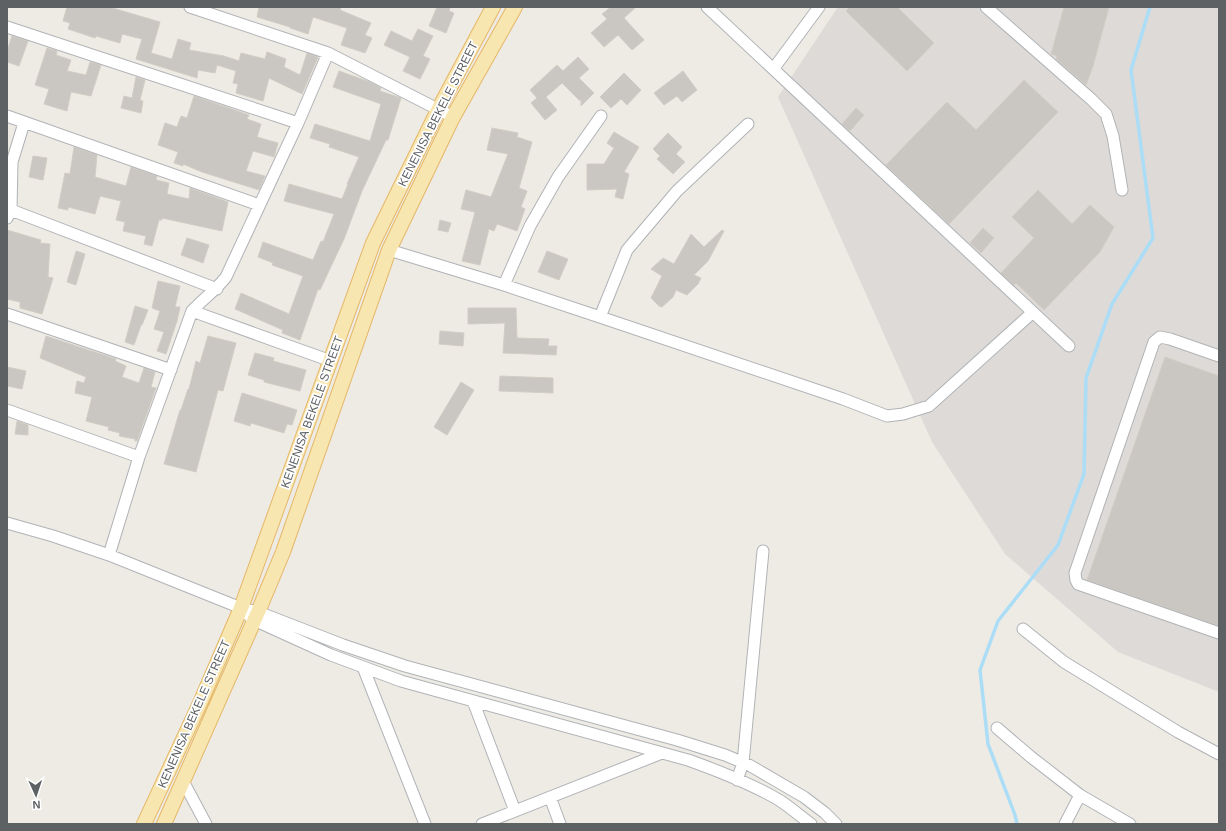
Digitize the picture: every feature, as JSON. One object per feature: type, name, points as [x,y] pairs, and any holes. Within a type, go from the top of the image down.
[{"type":"main road","name":"KENENISA BEKELE STREET","points":[[144,824],[201,701],[241,608],[373,243],[438,110],[493,7]]},
{"type":"main road","name":"KENENISA BEKELE STREET","points":[[164,824],[283,552],[389,250],[453,117],[515,7]]},
{"type":"street","points":[[190,7],[328,53],[453,117]]},
{"type":"street","points":[[707,7],[774,68],[1069,346]]},
{"type":"street","points":[[774,68],[819,7]]},
{"type":"street","points":[[986,7],[1091,99],[1106,114],[1113,136],[1122,190]]},
{"type":"street","points":[[7,27],[298,123]]},
{"type":"street","points":[[109,555],[139,457],[192,311],[201,301],[217,289],[226,277],[298,123],[328,53]]},
{"type":"street","points":[[7,116],[258,206]]},
{"type":"street","points":[[504,285],[530,226],[558,177],[601,116]]},
{"type":"street","points":[[24,123],[12,162],[9,214],[217,289]]},
{"type":"street","points":[[600,317],[627,250],[677,191],[748,124]]},
{"type":"street","points":[[389,250],[504,285],[843,399],[888,416],[903,414],[929,406],[1033,312]]},
{"type":"street","points":[[192,311],[331,361]]},
{"type":"street","points":[[7,314],[171,370]]},
{"type":"street","points":[[1219,356],[1170,339],[1160,337],[1154,342],[1075,573],[1078,584],[1219,633]]},
{"type":"street","points":[[7,410],[139,457]]},
{"type":"street","points":[[7,523],[53,536],[109,555],[241,608],[331,655],[401,681],[688,760],[737,780],[779,801],[811,824]]},
{"type":"street","points":[[737,780],[743,763],[763,551]]},
{"type":"street","points":[[256,616],[405,666],[677,740],[725,755],[775,780],[804,797],[825,813],[836,824]]},
{"type":"street","points":[[1023,629],[1064,662],[1178,732],[1219,754]]},
{"type":"street","points":[[363,667],[425,824]]},
{"type":"street","points":[[472,701],[515,811]]},
{"type":"street","points":[[997,728],[1031,757],[1080,795],[1130,824]]},
{"type":"street","points":[[482,824],[662,753]]},
{"type":"street","points":[[183,781],[206,824]]},
{"type":"street","points":[[1065,824],[1080,795]]},
{"type":"street","points":[[550,797],[560,824]]},
{"type":"shaded area","points":[[838,7],[1219,7],[1219,692],[1118,652],[1005,554],[932,442],[778,97]]},
{"type":"building","points":[[67,7],[109,7],[160,22],[151,53],[172,59],[178,39],[191,43],[189,50],[224,56],[239,61],[241,53],[265,59],[267,52],[286,59],[284,67],[300,75],[307,53],[318,57],[302,94],[269,78],[263,101],[236,93],[238,84],[233,83],[236,71],[217,65],[215,73],[198,70],[197,78],[136,59],[142,39],[122,34],[120,43],[96,36],[95,38],[68,29],[70,23],[63,21]]},
{"type":"building","points":[[259,7],[341,7],[340,10],[371,23],[365,35],[372,38],[365,53],[341,45],[347,28],[313,17],[308,34],[257,17]]},
{"type":"building","points":[[437,7],[450,7],[449,11],[454,13],[446,33],[429,26]]},
{"type":"building","points":[[611,7],[636,7],[624,18],[644,40],[632,50],[618,35],[604,47],[591,33],[607,19],[602,14]]},
{"type":"building","points":[[850,7],[897,7],[934,43],[907,71],[846,11]]},
{"type":"building","points":[[1064,7],[1109,7],[1093,66],[1086,85],[1056,59],[1057,56],[1051,54]]},
{"type":"building","points":[[418,29],[433,36],[423,56],[430,59],[420,79],[403,71],[410,57],[384,45],[391,31],[412,41]]},
{"type":"building","points":[[12,36],[28,41],[19,66],[7,62],[7,51]]},
{"type":"building","points":[[47,48],[57,51],[56,55],[71,60],[67,71],[86,75],[90,62],[101,65],[91,96],[71,92],[67,111],[44,104],[49,89],[35,85]]},
{"type":"building","points":[[578,57],[589,69],[579,78],[594,93],[581,106],[581,99],[580,101],[562,83],[546,97],[557,110],[545,120],[531,103],[537,98],[530,90],[557,65],[563,71]]},
{"type":"building","points":[[339,71],[370,82],[381,88],[380,91],[401,98],[388,140],[386,140],[362,191],[344,239],[320,290],[318,289],[300,340],[282,333],[283,330],[235,309],[241,293],[289,314],[303,276],[272,265],[273,263],[258,257],[263,242],[313,260],[321,241],[323,242],[334,214],[284,201],[289,184],[342,199],[359,157],[329,147],[330,144],[310,138],[315,124],[370,141],[381,104],[333,87]]},
{"type":"building","points":[[683,71],[697,90],[682,102],[677,96],[664,105],[654,93]]},
{"type":"building","points":[[624,73],[641,90],[627,105],[621,99],[611,108],[600,97]]},
{"type":"building","points":[[136,77],[145,80],[140,100],[143,101],[141,113],[121,108],[124,96],[132,98]]},
{"type":"building","points":[[1024,80],[1058,112],[949,224],[886,165],[947,102],[976,130]]},
{"type":"building","points":[[194,96],[249,115],[247,119],[261,124],[257,137],[278,143],[274,157],[253,151],[246,171],[265,176],[259,190],[202,172],[183,164],[183,166],[174,163],[178,152],[158,145],[165,123],[177,127],[181,116],[187,118]]},
{"type":"building","points":[[856,108],[864,115],[850,131],[842,124]]},
{"type":"building","points":[[492,128],[518,133],[517,137],[532,142],[519,188],[527,191],[521,207],[525,209],[517,231],[497,224],[494,231],[489,229],[480,265],[462,261],[475,212],[461,209],[466,190],[491,197],[508,154],[487,150]]},
{"type":"building","points":[[614,132],[639,147],[624,172],[629,174],[623,199],[615,197],[617,189],[587,190],[587,164],[604,164],[614,148],[607,143]]},
{"type":"building","points":[[668,133],[682,147],[676,154],[685,162],[673,174],[657,159],[660,156],[653,149]]},
{"type":"building","points":[[74,147],[97,155],[95,177],[126,186],[131,167],[157,176],[156,180],[169,183],[167,194],[189,199],[190,188],[228,202],[222,231],[162,218],[162,220],[159,220],[152,246],[144,244],[146,236],[123,231],[125,222],[116,220],[121,201],[100,196],[95,214],[68,207],[68,210],[58,208],[65,173],[70,174]]},
{"type":"building","points":[[33,156],[47,158],[43,180],[29,177]]},
{"type":"building","points":[[1038,190],[1072,224],[1090,205],[1114,227],[1100,252],[1044,310],[1016,283],[1014,285],[1001,273],[1034,238],[1012,217]]},
{"type":"building","points":[[440,220],[451,223],[448,232],[438,230]]},
{"type":"building","points":[[983,228],[994,238],[981,253],[970,243]]},
{"type":"building","points":[[7,230],[41,240],[40,243],[50,244],[48,277],[53,278],[42,314],[20,308],[20,302],[7,299]]},
{"type":"building","points":[[722,230],[724,231],[708,261],[694,275],[701,278],[698,284],[687,295],[676,290],[673,297],[662,307],[659,306],[651,298],[662,276],[651,269],[663,258],[674,264],[691,234],[704,247]]},
{"type":"building","points":[[187,238],[209,245],[203,263],[181,255]]},
{"type":"building","points":[[76,251],[85,254],[76,285],[67,282]]},
{"type":"building","points":[[547,251],[568,259],[559,280],[538,272]]},
{"type":"building","points":[[158,281],[180,286],[175,307],[180,307],[166,354],[157,351],[164,332],[154,329],[160,311],[152,308]]},
{"type":"building","points":[[135,306],[148,310],[134,345],[125,342]]},
{"type":"building","points":[[468,308],[516,308],[517,338],[549,339],[548,346],[557,346],[556,355],[503,353],[505,323],[468,324]]},
{"type":"building","points":[[440,331],[464,333],[463,346],[439,344]]},
{"type":"building","points":[[46,336],[116,359],[115,361],[126,366],[122,377],[139,383],[144,368],[155,372],[151,387],[156,388],[137,441],[135,441],[135,439],[119,436],[120,433],[108,430],[109,427],[86,421],[92,397],[75,393],[77,381],[84,383],[86,377],[40,358]]},
{"type":"building","points":[[208,336],[236,343],[223,391],[218,390],[196,472],[164,464],[180,410],[189,389],[196,361],[200,363]]},
{"type":"building","points":[[255,353],[274,358],[273,361],[306,370],[300,391],[264,382],[264,380],[248,375]]},
{"type":"building","points":[[1165,357],[1219,376],[1219,626],[1087,580]]},
{"type":"building","points":[[7,367],[26,371],[22,389],[7,386]]},
{"type":"building","points":[[500,376],[553,378],[553,393],[499,391]]},
{"type":"building","points":[[461,382],[474,390],[447,435],[434,427]]},
{"type":"building","points":[[242,393],[297,410],[292,425],[287,424],[284,433],[251,423],[250,426],[234,421]]},
{"type":"building","points":[[17,421],[28,425],[28,435],[15,434]]},
{"type":"waterway","points":[[1017,824],[988,744],[980,670],[998,621],[1058,545],[1084,474],[1086,378],[1112,304],[1153,238],[1131,70],[1150,7]]}]
